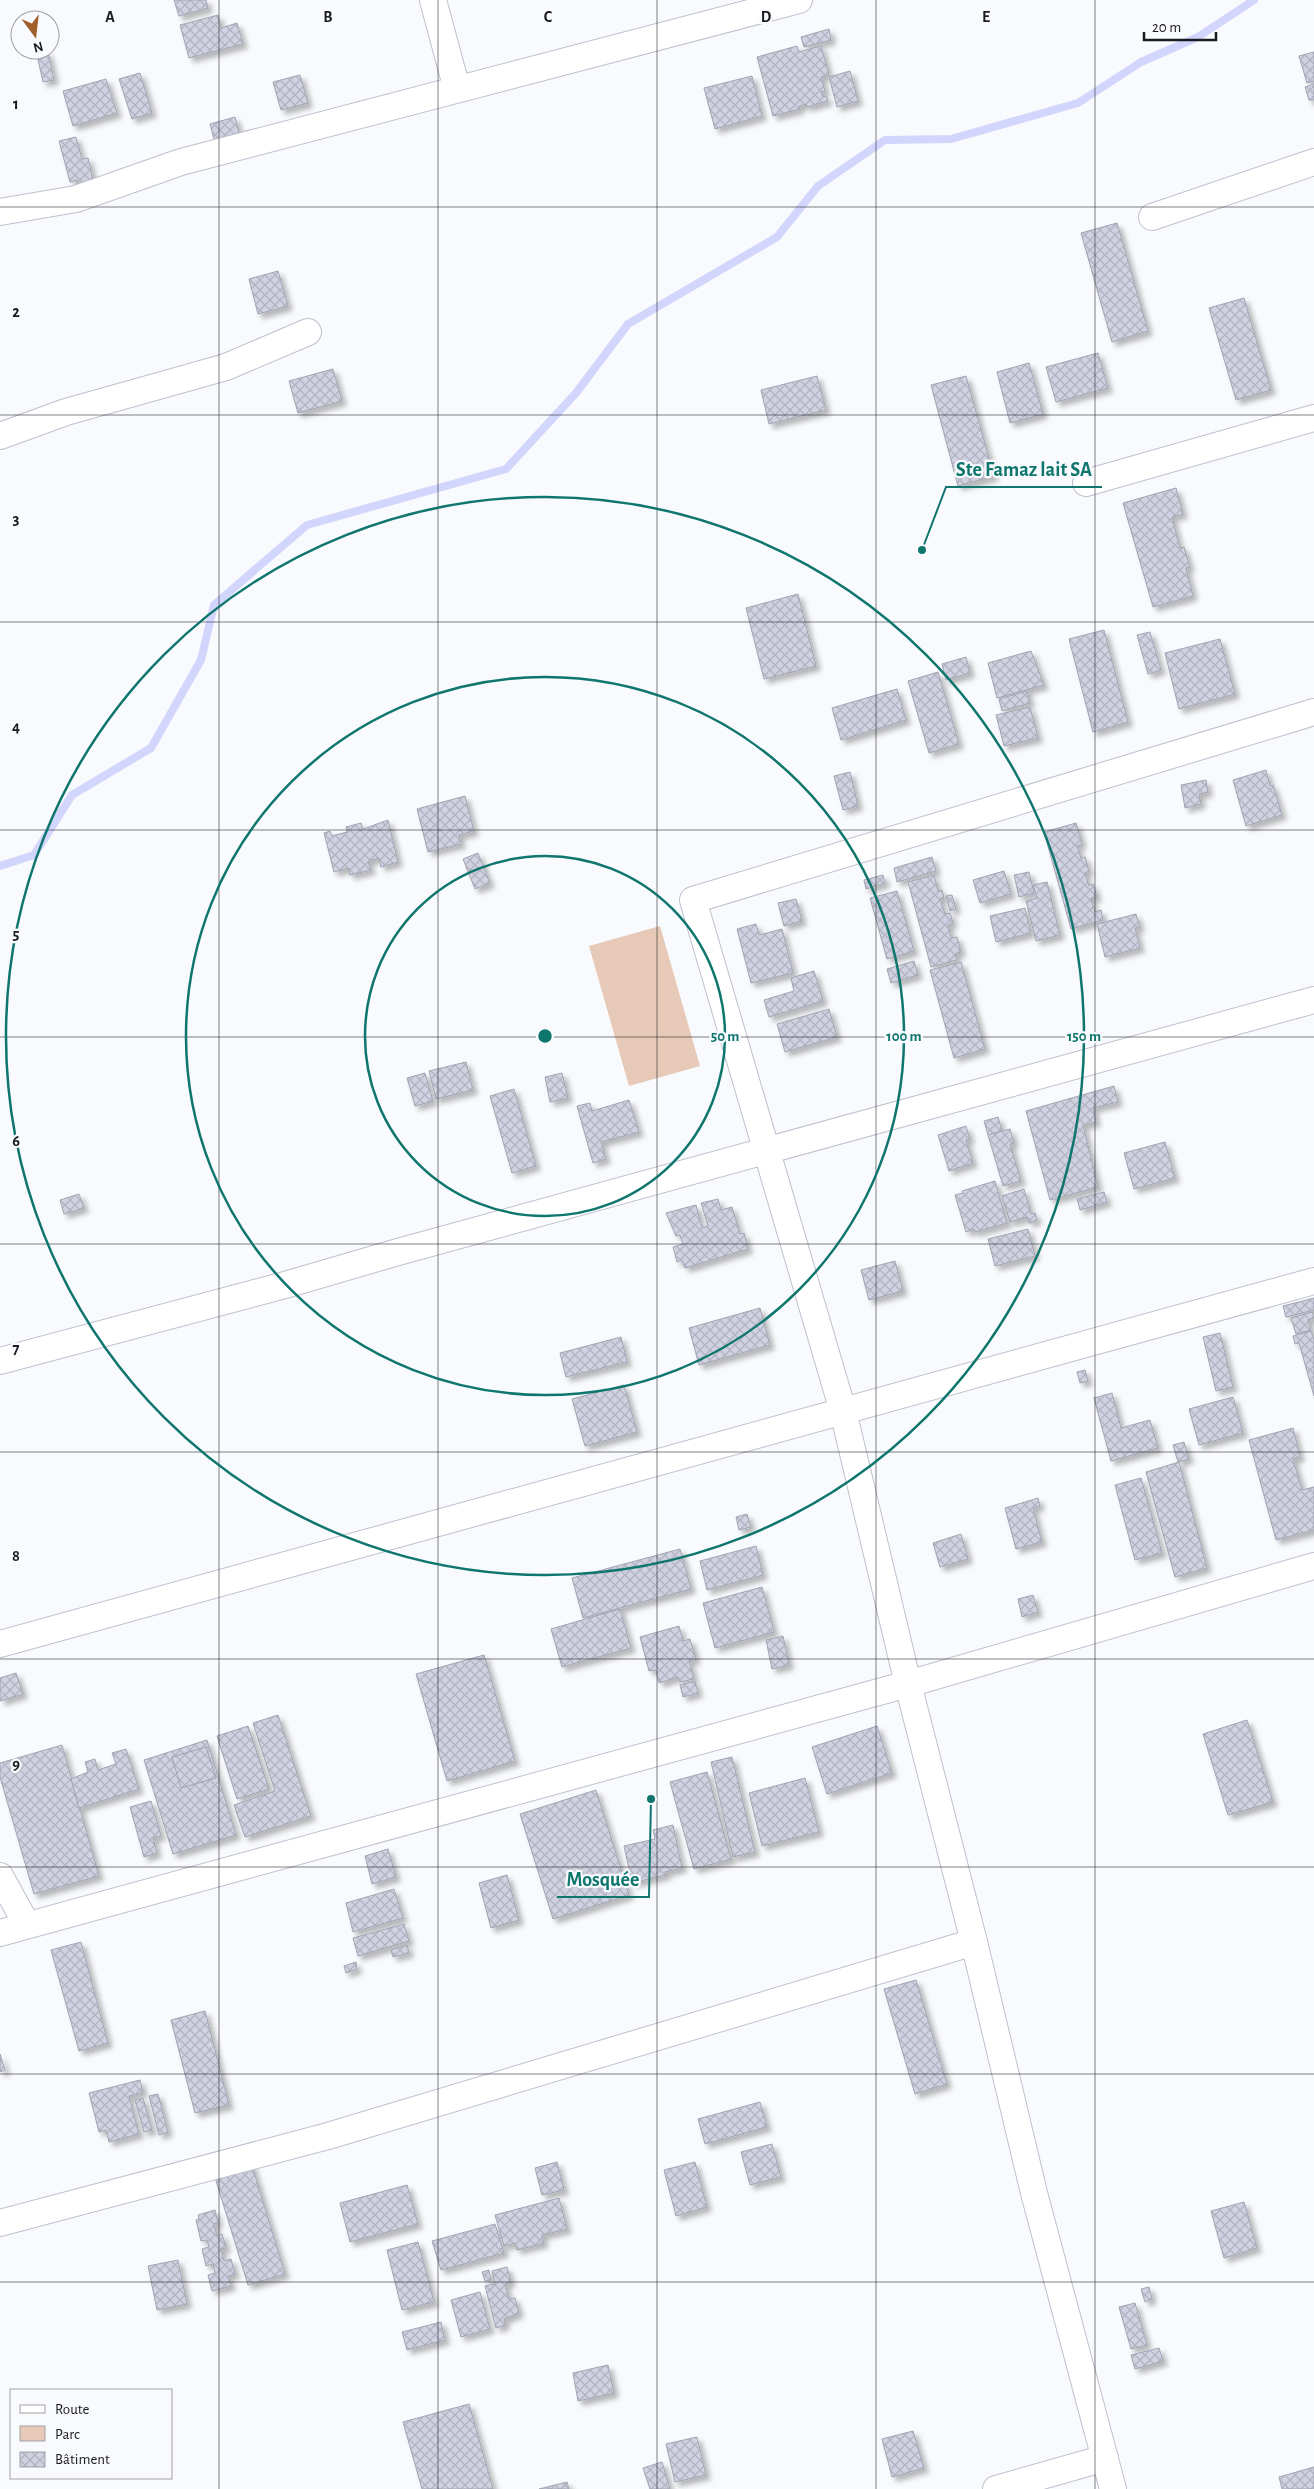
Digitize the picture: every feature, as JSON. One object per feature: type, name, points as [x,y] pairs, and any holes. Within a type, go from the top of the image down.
[{"type":"street","points":[[433,0],[458,88]]},
{"type":"street","points":[[0,212],[76,199],[181,162],[799,0]]},
{"type":"street","points":[[1152,217],[1314,162]]},
{"type":"street","points":[[0,436],[66,412],[226,367],[308,332]]},
{"type":"street","points":[[1086,483],[1314,418]]},
{"type":"street","points":[[1113,2489],[1034,2192],[974,1942],[908,1684],[843,1411],[765,1153],[693,900],[1314,712]]},
{"type":"street","points":[[0,1361],[285,1285],[398,1252],[765,1153],[1314,1000]]},
{"type":"street","points":[[0,1644],[1314,1282]]},
{"type":"street","points":[[0,1933],[908,1684],[1314,1566]]},
{"type":"street","points":[[0,1876],[27,1925]]},
{"type":"street","points":[[0,2223],[328,2136],[974,1942]]},
{"type":"street","points":[[996,2489],[1106,2458]]},
{"type":"green space","points":[[660,926],[700,1066],[629,1086],[589,946]]},
{"type":"building","points":[[174,0],[206,0],[208,8],[179,16]]},
{"type":"building","points":[[218,15],[221,28],[237,23],[243,44],[189,58],[180,25]]},
{"type":"building","points":[[829,29],[831,40],[804,47],[801,37]]},
{"type":"building","points":[[797,46],[799,52],[821,46],[829,75],[821,77],[825,91],[821,92],[828,101],[807,107],[806,104],[799,106],[800,109],[773,116],[757,57]]},
{"type":"building","points":[[1314,52],[1314,81],[1307,83],[1299,56]]},
{"type":"building","points":[[38,60],[50,60],[54,80],[43,82]]},
{"type":"building","points":[[850,71],[858,101],[837,107],[829,77]]},
{"type":"building","points":[[140,73],[152,113],[132,119],[119,79]]},
{"type":"building","points":[[300,75],[308,103],[281,110],[273,82]]},
{"type":"building","points":[[752,76],[762,116],[715,129],[704,88]]},
{"type":"building","points":[[106,79],[117,113],[73,126],[63,91]]},
{"type":"building","points":[[1314,84],[1314,100],[1309,100],[1305,87]]},
{"type":"building","points":[[235,117],[242,143],[217,150],[210,124]]},
{"type":"building","points":[[76,137],[82,159],[88,158],[94,184],[79,188],[77,180],[70,182],[59,141]]},
{"type":"building","points":[[1117,223],[1148,331],[1112,342],[1081,233]]},
{"type":"building","points":[[278,271],[288,306],[258,314],[249,279]]},
{"type":"building","points":[[1244,298],[1271,390],[1236,400],[1209,308]]},
{"type":"building","points":[[1098,353],[1108,388],[1056,402],[1046,367]]},
{"type":"building","points":[[1029,363],[1043,414],[1010,423],[997,372]]},
{"type":"building","points":[[333,369],[342,401],[298,413],[289,381]]},
{"type":"building","points":[[817,376],[826,410],[769,424],[761,390]]},
{"type":"building","points":[[966,376],[994,476],[958,486],[931,385]]},
{"type":"building","points":[[1176,488],[1183,514],[1172,517],[1180,548],[1184,547],[1190,567],[1186,568],[1193,596],[1153,607],[1123,503]]},
{"type":"building","points":[[798,594],[816,666],[764,679],[746,608]]},
{"type":"building","points":[[1104,630],[1128,722],[1093,732],[1069,639]]},
{"type":"building","points":[[1150,632],[1161,670],[1148,674],[1137,635]]},
{"type":"building","points":[[1220,639],[1235,694],[1179,709],[1165,653]]},
{"type":"building","points":[[1031,651],[1044,685],[997,698],[988,663]]},
{"type":"building","points":[[966,657],[970,673],[946,680],[942,664]]},
{"type":"building","points":[[938,672],[959,744],[929,753],[908,681]]},
{"type":"building","points":[[897,689],[906,720],[841,740],[832,708]]},
{"type":"building","points":[[1027,691],[1030,703],[1002,711],[999,699]]},
{"type":"building","points":[[1030,707],[1038,738],[1004,746],[996,715]]},
{"type":"building","points":[[1266,770],[1270,786],[1273,785],[1282,815],[1246,826],[1233,780]]},
{"type":"building","points":[[850,772],[858,806],[843,810],[834,776]]},
{"type":"building","points":[[1206,780],[1208,792],[1199,794],[1201,804],[1185,808],[1181,785]]},
{"type":"building","points":[[465,796],[474,831],[459,835],[461,844],[428,852],[417,809]]},
{"type":"building","points":[[388,820],[398,862],[381,867],[379,858],[368,861],[371,870],[350,875],[348,868],[334,872],[324,833],[330,831],[332,836],[347,832],[346,827],[361,823],[363,829]]},
{"type":"building","points":[[1076,823],[1082,844],[1077,846],[1081,858],[1085,857],[1089,871],[1085,873],[1089,886],[1093,884],[1097,897],[1091,899],[1095,912],[1101,910],[1103,920],[1071,929],[1044,832]]},
{"type":"building","points":[[478,853],[490,883],[475,889],[463,859]]},
{"type":"building","points":[[932,857],[936,871],[897,882],[894,868]]},
{"type":"building","points":[[1004,871],[1011,894],[980,903],[973,880]]},
{"type":"building","points":[[1029,872],[1034,893],[1019,897],[1014,875]]},
{"type":"building","points":[[883,875],[885,883],[866,889],[864,880]]},
{"type":"building","points":[[934,875],[938,891],[942,890],[944,898],[940,899],[945,914],[950,913],[953,923],[948,925],[951,938],[957,937],[961,952],[955,954],[957,960],[931,967],[908,882]]},
{"type":"building","points":[[1047,882],[1060,935],[1036,941],[1026,901],[1037,898],[1033,885]]},
{"type":"building","points":[[897,891],[914,951],[887,959],[870,898]]},
{"type":"building","points":[[952,895],[956,909],[950,911],[946,896]]},
{"type":"building","points":[[796,899],[802,921],[784,926],[778,903]]},
{"type":"building","points":[[1025,908],[1031,933],[996,942],[990,916]]},
{"type":"building","points":[[1136,914],[1140,928],[1135,928],[1140,948],[1105,957],[1097,924]]},
{"type":"building","points":[[756,924],[759,935],[782,929],[793,973],[751,983],[737,929]]},
{"type":"building","points":[[914,961],[918,975],[891,983],[887,969]]},
{"type":"building","points":[[961,962],[985,1049],[954,1058],[930,970]]},
{"type":"building","points":[[814,971],[823,1001],[769,1017],[764,1000],[794,991],[791,978]]},
{"type":"building","points":[[829,1009],[837,1037],[785,1052],[777,1024]]},
{"type":"building","points":[[466,1062],[473,1090],[436,1099],[429,1071]]},
{"type":"building","points":[[425,1073],[433,1101],[415,1106],[407,1078]]},
{"type":"building","points":[[562,1073],[568,1098],[550,1102],[545,1077]]},
{"type":"building","points":[[1114,1086],[1118,1102],[1093,1108],[1096,1122],[1083,1125],[1098,1187],[1050,1200],[1026,1111]]},
{"type":"building","points":[[514,1089],[536,1166],[512,1173],[490,1096]]},
{"type":"building","points":[[629,1100],[639,1132],[601,1142],[606,1159],[593,1163],[577,1106],[590,1103],[592,1111]]},
{"type":"building","points":[[998,1117],[1002,1131],[988,1135],[984,1121]]},
{"type":"building","points":[[966,1126],[970,1139],[966,1140],[973,1163],[949,1171],[938,1135]]},
{"type":"building","points":[[1010,1129],[1014,1143],[1010,1144],[1021,1181],[1003,1186],[988,1135]]},
{"type":"building","points":[[1165,1142],[1175,1178],[1134,1189],[1124,1153]]},
{"type":"building","points":[[995,1181],[1007,1223],[975,1232],[974,1229],[966,1232],[955,1195]]},
{"type":"building","points":[[1024,1189],[1031,1214],[1035,1213],[1037,1220],[1029,1223],[1027,1217],[1010,1222],[1002,1196]]},
{"type":"building","points":[[1104,1192],[1107,1202],[1080,1210],[1077,1199]]},
{"type":"building","points":[[79,1194],[84,1208],[64,1214],[60,1200]]},
{"type":"building","points":[[718,1199],[721,1210],[732,1207],[740,1234],[744,1233],[748,1249],[685,1268],[682,1260],[677,1262],[673,1247],[683,1244],[680,1235],[676,1236],[666,1213],[696,1205],[702,1228],[708,1226],[701,1203]]},
{"type":"building","points":[[1028,1229],[1035,1256],[995,1266],[988,1239]]},
{"type":"building","points":[[895,1261],[903,1291],[869,1300],[861,1270]]},
{"type":"building","points":[[1314,1298],[1314,1310],[1286,1317],[1283,1306]]},
{"type":"building","points":[[760,1308],[770,1345],[699,1365],[689,1328]]},
{"type":"building","points":[[1312,1312],[1314,1318],[1308,1320],[1311,1330],[1296,1334],[1291,1318]]},
{"type":"building","points":[[1311,1331],[1314,1340],[1314,1396],[1299,1343],[1295,1344],[1293,1336]]},
{"type":"building","points":[[1220,1333],[1233,1387],[1216,1391],[1203,1337]]},
{"type":"building","points":[[621,1337],[627,1362],[566,1377],[560,1353]]},
{"type":"building","points":[[1085,1370],[1088,1381],[1080,1383],[1077,1372]]},
{"type":"building","points":[[624,1385],[637,1432],[585,1446],[572,1399]]},
{"type":"building","points":[[1112,1393],[1121,1428],[1150,1420],[1158,1448],[1111,1461],[1094,1398]]},
{"type":"building","points":[[1233,1397],[1243,1433],[1199,1445],[1189,1409]]},
{"type":"building","points":[[1293,1428],[1300,1457],[1293,1459],[1302,1490],[1314,1487],[1314,1530],[1276,1540],[1249,1440]]},
{"type":"building","points":[[1184,1442],[1189,1459],[1178,1462],[1173,1445]]},
{"type":"building","points":[[1179,1462],[1207,1568],[1175,1577],[1146,1472]]},
{"type":"building","points":[[1141,1478],[1162,1553],[1135,1560],[1115,1485]]},
{"type":"building","points":[[1038,1498],[1040,1506],[1033,1508],[1042,1542],[1016,1549],[1005,1508]]},
{"type":"building","points":[[747,1514],[751,1527],[739,1530],[736,1517]]},
{"type":"building","points":[[961,1534],[968,1559],[940,1567],[933,1543]]},
{"type":"building","points":[[756,1546],[763,1575],[707,1590],[700,1561]]},
{"type":"building","points":[[680,1549],[691,1589],[583,1618],[572,1578]]},
{"type":"building","points":[[762,1587],[774,1632],[715,1648],[703,1603]]},
{"type":"building","points":[[1033,1595],[1038,1612],[1022,1617],[1018,1599]]},
{"type":"building","points":[[620,1609],[631,1648],[562,1667],[551,1629]]},
{"type":"building","points":[[679,1626],[683,1641],[690,1639],[696,1659],[689,1661],[694,1679],[680,1682],[678,1677],[659,1683],[656,1670],[649,1671],[640,1637]]},
{"type":"building","points":[[783,1636],[789,1665],[772,1669],[766,1640]]},
{"type":"building","points":[[484,1655],[515,1761],[447,1781],[416,1674]]},
{"type":"building","points":[[16,1673],[23,1694],[0,1701],[0,1678]]},
{"type":"building","points":[[695,1681],[698,1693],[683,1697],[680,1685]]},
{"type":"building","points":[[278,1715],[311,1816],[245,1837],[234,1805],[275,1791],[253,1723]]},
{"type":"building","points":[[1247,1720],[1273,1802],[1228,1815],[1203,1734]]},
{"type":"building","points":[[248,1726],[269,1789],[237,1799],[217,1736]]},
{"type":"building","points":[[877,1726],[892,1773],[827,1794],[812,1747]]},
{"type":"building","points":[[207,1740],[236,1835],[173,1854],[144,1760]]},
{"type":"building","points":[[62,1745],[99,1876],[34,1894],[0,1777],[0,1763]]},
{"type":"building","points":[[206,1747],[216,1778],[181,1788],[172,1757]]},
{"type":"building","points":[[126,1749],[139,1789],[79,1808],[71,1779],[88,1772],[85,1762],[95,1759],[98,1770],[116,1764],[112,1753]]},
{"type":"building","points":[[732,1757],[755,1852],[733,1857],[711,1762]]},
{"type":"building","points":[[707,1772],[731,1859],[694,1869],[670,1782]]},
{"type":"building","points":[[805,1778],[819,1832],[762,1846],[749,1793]]},
{"type":"building","points":[[596,1790],[629,1895],[553,1919],[520,1814]]},
{"type":"building","points":[[151,1801],[161,1836],[153,1838],[157,1853],[144,1857],[130,1807]]},
{"type":"building","points":[[673,1825],[682,1868],[665,1872],[666,1875],[632,1883],[624,1846],[655,1839],[653,1830]]},
{"type":"building","points":[[388,1849],[396,1877],[372,1884],[365,1856]]},
{"type":"building","points":[[507,1875],[519,1920],[491,1928],[479,1883]]},
{"type":"building","points":[[394,1889],[403,1918],[353,1932],[346,1903]]},
{"type":"building","points":[[404,1924],[409,1941],[358,1956],[353,1938]]},
{"type":"building","points":[[81,1942],[108,2043],[79,2051],[51,1950]]},
{"type":"building","points":[[407,1945],[409,1953],[393,1957],[391,1950]]},
{"type":"building","points":[[356,1962],[357,1969],[346,1973],[344,1966]]},
{"type":"building","points":[[916,1980],[947,2084],[915,2094],[884,1989]]},
{"type":"building","points":[[205,2011],[229,2105],[195,2113],[171,2020]]},
{"type":"building","points":[[0,2054],[5,2070],[0,2072]]},
{"type":"building","points":[[140,2080],[143,2093],[129,2096],[139,2134],[109,2142],[106,2130],[99,2132],[89,2093]]},
{"type":"building","points":[[158,2094],[168,2132],[159,2135],[149,2096]]},
{"type":"building","points":[[143,2098],[152,2130],[144,2132],[135,2100]]},
{"type":"building","points":[[760,2102],[767,2127],[705,2144],[698,2119]]},
{"type":"building","points":[[772,2144],[781,2177],[750,2185],[741,2152]]},
{"type":"building","points":[[251,2162],[285,2274],[248,2285],[214,2174]]},
{"type":"building","points":[[557,2162],[564,2190],[542,2195],[535,2168]]},
{"type":"building","points":[[695,2162],[707,2207],[676,2216],[664,2170]]},
{"type":"building","points":[[407,2185],[418,2224],[350,2242],[340,2203]]},
{"type":"building","points":[[559,2198],[567,2229],[542,2235],[544,2243],[517,2250],[515,2243],[504,2246],[495,2215]]},
{"type":"building","points":[[1244,2202],[1257,2248],[1224,2258],[1211,2211]]},
{"type":"building","points":[[215,2210],[218,2223],[214,2224],[217,2236],[222,2234],[226,2248],[221,2249],[224,2261],[231,2259],[235,2274],[228,2276],[231,2286],[212,2291],[208,2275],[215,2273],[213,2264],[206,2266],[202,2249],[209,2247],[207,2240],[201,2241],[196,2220],[199,2219],[198,2215]]},
{"type":"building","points":[[495,2224],[504,2253],[441,2270],[432,2241]]},
{"type":"building","points":[[418,2242],[434,2302],[402,2310],[387,2250]]},
{"type":"building","points":[[178,2260],[187,2304],[157,2310],[148,2266]]},
{"type":"building","points":[[507,2267],[511,2282],[505,2284],[509,2299],[515,2298],[519,2313],[504,2319],[505,2325],[496,2328],[485,2286],[495,2284],[492,2271]]},
{"type":"building","points":[[489,2270],[491,2280],[485,2281],[482,2272]]},
{"type":"building","points":[[1149,2287],[1152,2299],[1145,2302],[1141,2289]]},
{"type":"building","points":[[480,2292],[490,2329],[461,2337],[451,2300]]},
{"type":"building","points":[[1135,2303],[1147,2345],[1131,2349],[1119,2307]]},
{"type":"building","points":[[441,2322],[445,2340],[407,2350],[402,2332]]},
{"type":"building","points":[[1159,2348],[1163,2361],[1135,2369],[1131,2355]]},
{"type":"building","points":[[608,2365],[614,2393],[578,2401],[573,2373]]},
{"type":"building","points":[[469,2404],[493,2489],[422,2489],[403,2422]]},
{"type":"building","points":[[913,2431],[924,2468],[892,2477],[882,2439]]},
{"type":"building","points":[[697,2437],[706,2475],[675,2482],[666,2444]]},
{"type":"building","points":[[662,2462],[670,2489],[650,2489],[643,2468]]},
{"type":"building","points":[[1314,2467],[1314,2489],[1282,2489],[1279,2477]]},
{"type":"building","points":[[567,2482],[569,2489],[539,2489]]},
{"type":"waterway","points":[[0,866],[34,855],[72,795],[151,748],[201,660],[214,605],[307,525],[506,469],[576,393],[628,324],[777,237],[818,186],[885,140],[951,139],[1078,103],[1141,62],[1198,37],[1254,0]]},
{"type":"place","name":"Ste Famaz lait SA","points":[[922,550]]},
{"type":"place","name":"Mosquée","points":[[651,1799]]}]
